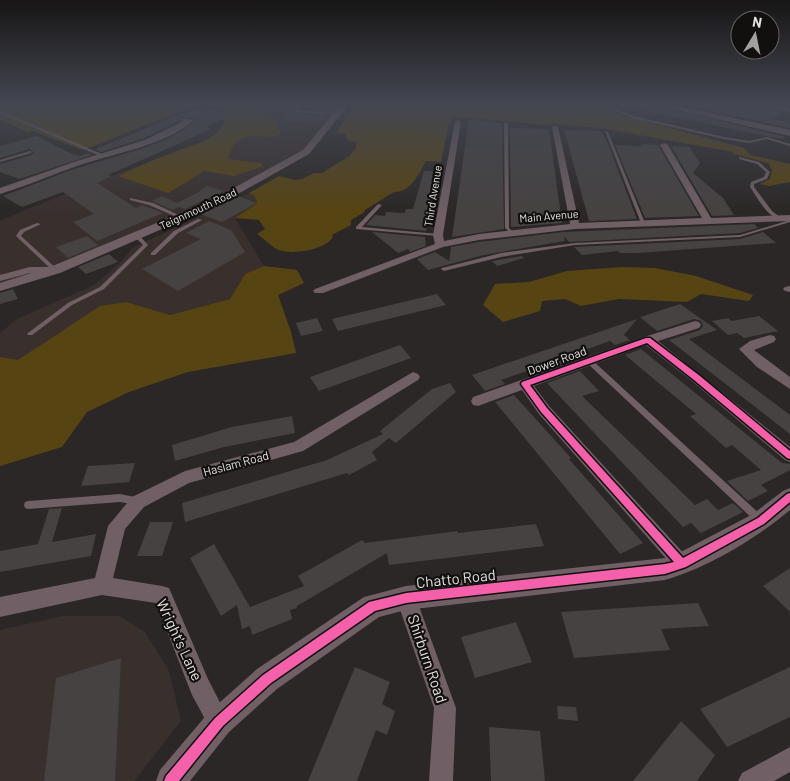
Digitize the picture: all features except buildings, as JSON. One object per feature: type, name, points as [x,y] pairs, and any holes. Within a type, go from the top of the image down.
[{"type":"street","points":[[2,189],[148,139]]},
{"type":"street","name":"Teignmouth Road","points":[[0,287],[55,270],[137,236],[179,222],[306,152],[318,139]]},
{"type":"street","name":"Third Avenue","points":[[439,240],[455,139]]},
{"type":"street","points":[[558,139],[575,226]]},
{"type":"street","points":[[664,145],[707,220]]},
{"type":"street","name":"Main Avenue","points":[[319,291],[439,240],[575,226],[778,218],[790,220]]},
{"type":"street","name":"Teignmouth Road","points":[[0,278],[30,270],[55,270]]},
{"type":"street","name":"Dower Road","points":[[478,401],[695,325]]},
{"type":"street","points":[[648,340],[697,378],[790,456]]},
{"type":"street","points":[[770,340],[754,344],[745,349],[790,384]]},
{"type":"street","name":"Haslam Road","points":[[102,586],[117,526],[138,502],[185,478],[298,447],[413,377]]},
{"type":"street","name":"Dower Road","points":[[525,384],[544,410],[682,564]]},
{"type":"street","name":"Chatto Road","points":[[172,781],[219,722],[267,679],[341,626],[373,606],[406,598],[656,570],[682,564],[761,521],[790,497]]},
{"type":"street","name":"Wright's Lane","points":[[0,607],[102,586],[162,595],[200,687],[219,722]]},
{"type":"street","name":"Shirburn Road","points":[[406,598],[445,708],[440,781]]},
{"type":"street","points":[[750,781],[790,759]]},
{"type":"lane","points":[[64,139],[101,155]]},
{"type":"lane","points":[[506,139],[507,228],[511,232]]},
{"type":"lane","points":[[609,139],[643,223]]},
{"type":"lane","points":[[733,139],[749,142],[760,139]]},
{"type":"lane","points":[[772,139],[790,145]]},
{"type":"lane","points":[[0,161],[30,152]]},
{"type":"lane","points":[[740,158],[758,163],[768,172],[766,178],[752,183],[752,187],[770,212],[778,218]]},
{"type":"lane","points":[[132,199],[151,204],[179,222],[200,220]]},
{"type":"lane","points":[[380,205],[358,228],[439,240]]},
{"type":"lane","points":[[444,269],[501,255],[574,244],[740,236],[790,220]]},
{"type":"lane","points":[[153,254],[176,232],[179,222]]},
{"type":"lane","points":[[39,224],[22,231],[18,236],[55,270]]},
{"type":"lane","points":[[30,334],[70,304],[102,288],[146,245],[137,236]]},
{"type":"lane","points":[[589,361],[761,521]]},
{"type":"lane","points":[[28,506],[120,498],[138,502]]},
{"type":"shaded area","points":[[55,139],[110,139],[83,150]]},
{"type":"shaded area","points":[[206,139],[316,139],[306,152],[216,202],[0,287],[0,221]]},
{"type":"shaded area","points":[[241,139],[232,148],[228,159],[260,163],[263,166],[234,176],[204,171],[168,193],[118,176],[156,159],[205,141]]},
{"type":"shaded area","points":[[446,139],[441,162],[426,161],[417,177],[409,186],[394,192],[365,210],[351,220],[351,225],[332,235],[333,237],[329,241],[316,248],[300,252],[279,250],[257,234],[265,229],[259,220],[235,218],[257,203],[255,196],[249,193],[279,176],[295,180],[302,179],[314,173],[322,173],[349,156],[356,148],[356,142],[348,140]]},
{"type":"shaded area","points":[[664,139],[712,139],[744,148],[751,155],[790,164],[790,182],[769,186],[760,184],[770,179],[772,170],[768,163],[733,154],[733,152]]},
{"type":"shaded area","points":[[249,193],[256,196],[257,203],[235,218],[264,266],[245,274],[230,299],[170,315],[127,302],[61,331],[18,361],[0,357],[0,333],[17,319],[94,285],[124,259],[132,248]]},
{"type":"shaded area","points":[[264,266],[297,270],[304,283],[278,295],[296,353],[188,372],[129,392],[87,412],[62,447],[0,466],[0,357],[18,360],[100,306],[127,302],[170,315],[230,299],[245,274]]},
{"type":"shaded area","points":[[622,267],[655,268],[696,276],[753,295],[749,301],[701,294],[687,302],[619,299],[581,306],[565,299],[542,301],[540,311],[503,322],[483,305],[495,284],[529,282],[567,271]]},
{"type":"shaded area","points":[[63,616],[119,616],[145,632],[169,671],[181,721],[134,781],[0,781],[0,630]]},
{"type":"cycle path","points":[[682,564],[544,410],[525,384],[648,340],[697,378],[790,456]]},
{"type":"cycle path","points":[[171,781],[219,722],[267,679],[373,606],[406,598],[665,569],[682,564],[761,521],[790,497]]}]
